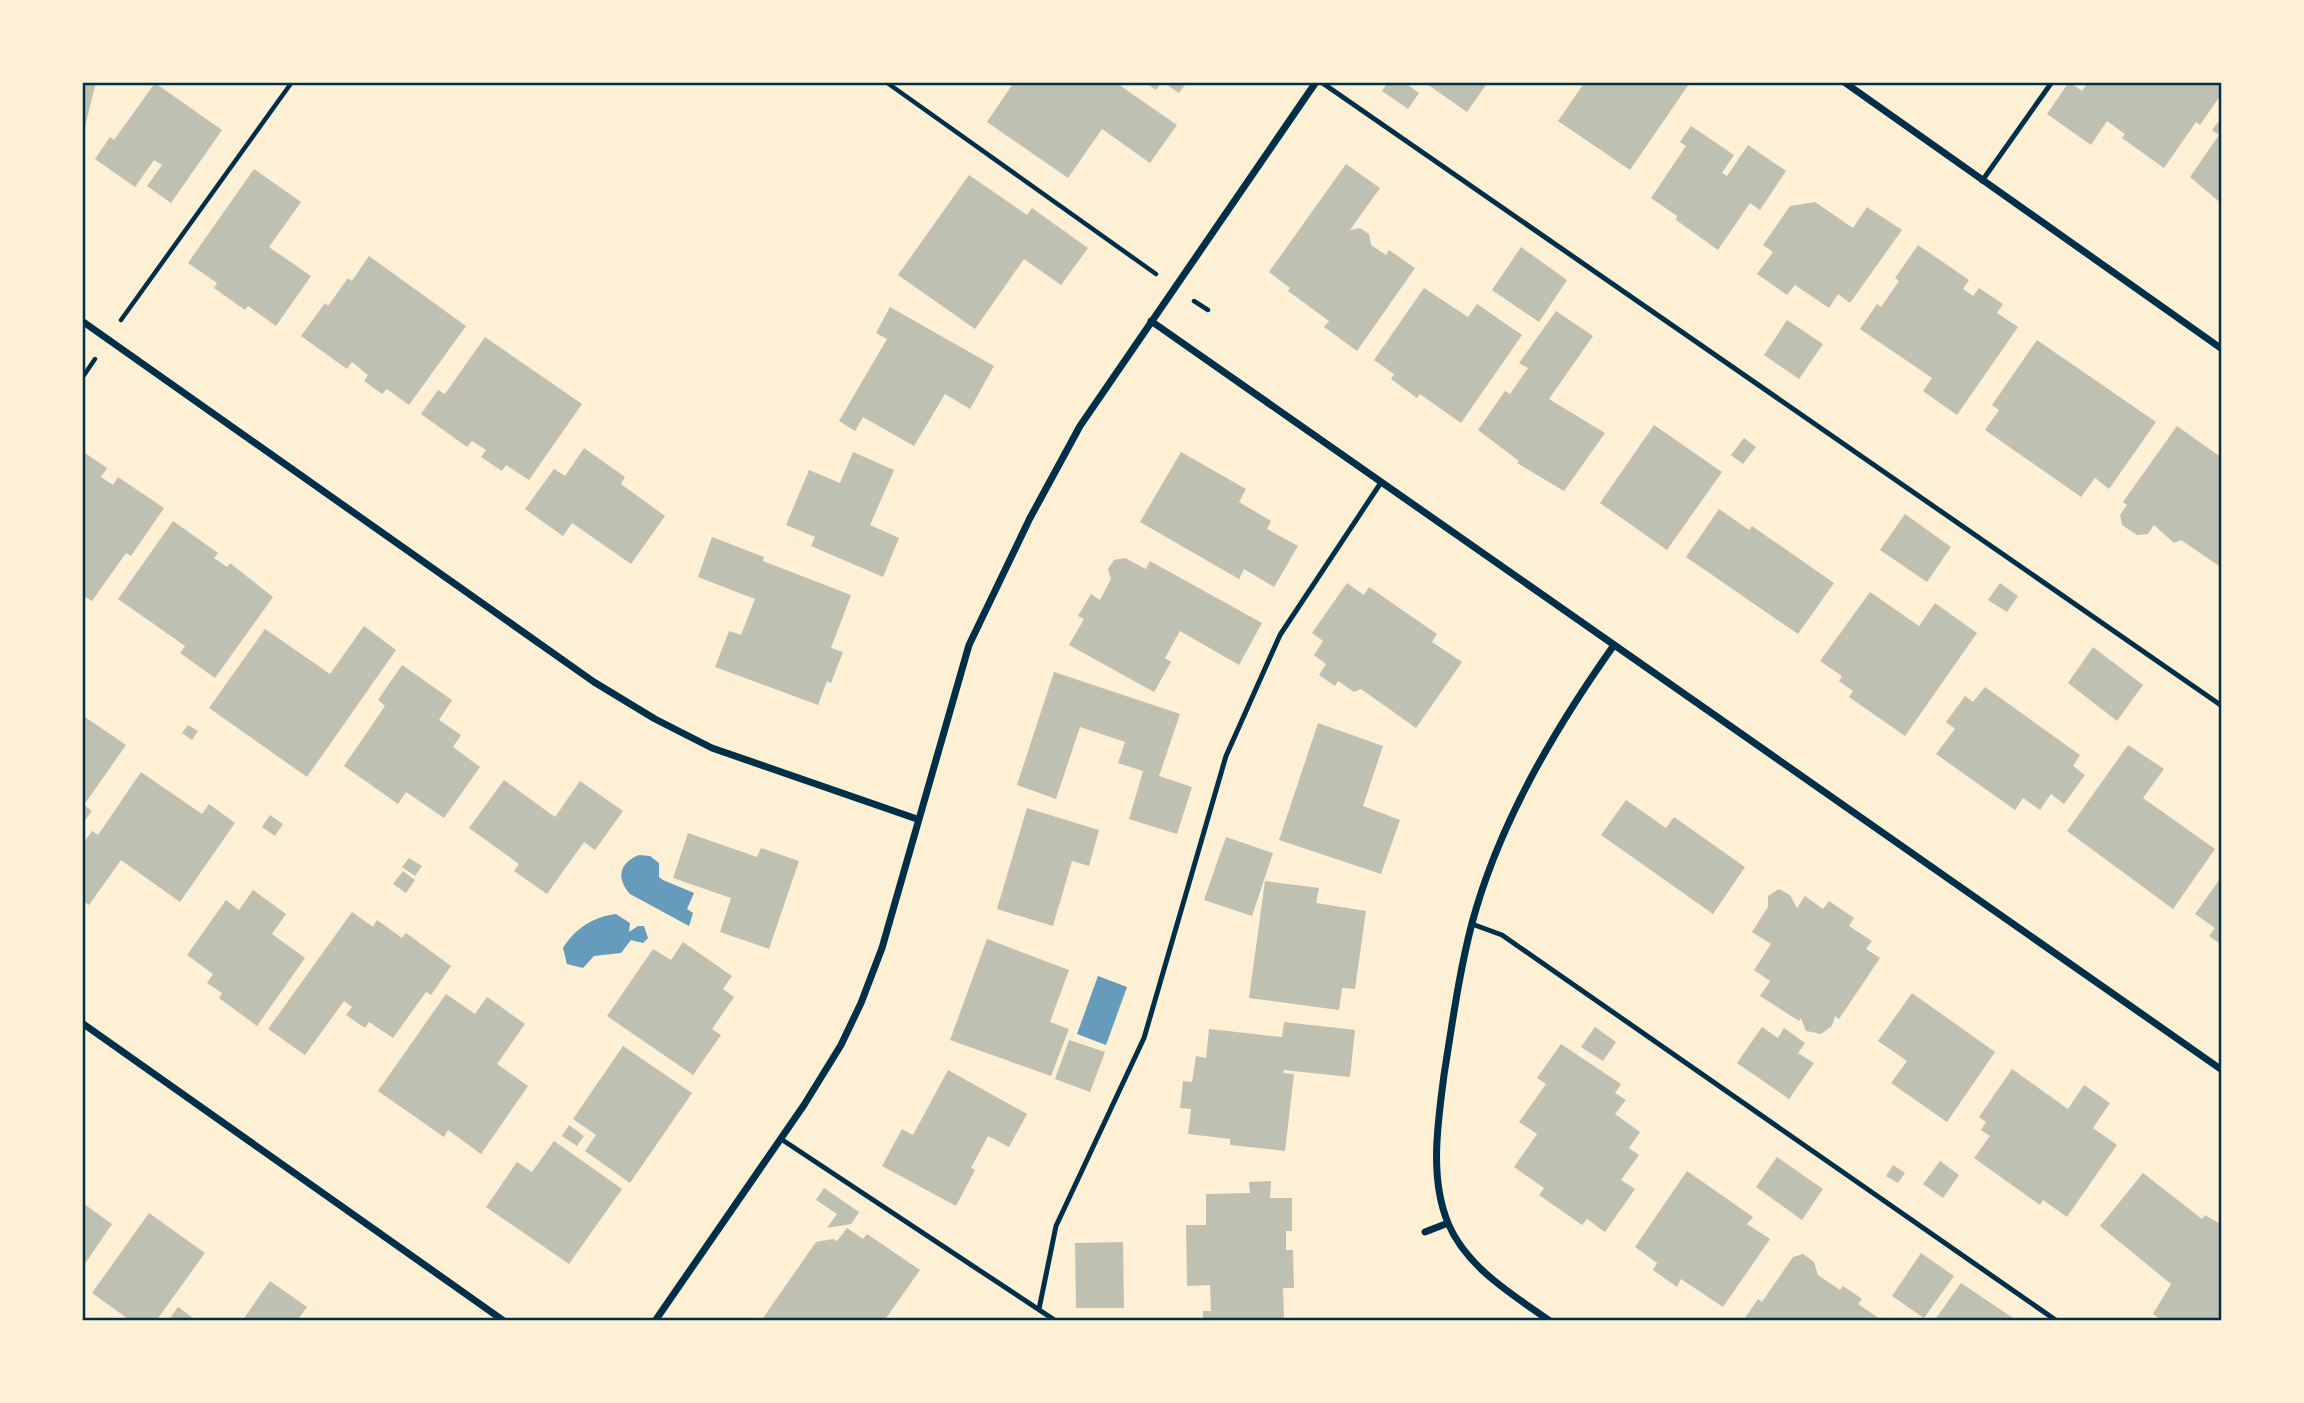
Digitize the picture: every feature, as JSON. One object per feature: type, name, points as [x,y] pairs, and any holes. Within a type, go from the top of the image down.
[{"type":"street","points":[[654,1321],[781,1139],[841,1045],[861,1003],[882,948],[969,645],[1030,518],[1080,426],[1174,287],[1319,82]]},
{"type":"street","points":[[1844,82],[2222,349]]},
{"type":"street","points":[[82,321],[583,674],[655,719],[712,748],[917,820]]},
{"type":"street","points":[[1151,321],[1380,484],[2222,1070]]},
{"type":"street","points":[[1550,1321],[1474,1261],[1448,1223],[1438,1177],[1437,1147],[1450,1036],[1472,925],[1502,840],[1522,797],[1556,733],[1614,645]]},
{"type":"street","points":[[82,1023],[504,1321]]},
{"type":"street","points":[[1425,1232],[1448,1223]]},
{"type":"lane","points":[[1319,82],[2222,706]]},
{"type":"lane","points":[[1982,181],[2052,82]]},
{"type":"lane","points":[[1039,1309],[1056,1226],[1146,1030],[1226,757],[1280,635],[1380,484]]},
{"type":"lane","points":[[1472,925],[1502,935],[2057,1321]]},
{"type":"lane","points":[[781,1139],[1056,1321]]},
{"type":"path","points":[[82,377],[292,82]]},
{"type":"path","points":[[886,82],[1208,310]]},
{"type":"water","points":[[639,855],[650,856],[659,863],[659,877],[663,880],[694,893],[687,909],[693,913],[689,926],[630,894],[621,877],[622,872],[627,862]]},
{"type":"water","points":[[616,914],[630,923],[629,932],[638,926],[644,926],[648,938],[643,943],[631,940],[621,953],[594,956],[583,968],[567,964],[563,948],[573,935],[592,921]]},
{"type":"water","points":[[1098,976],[1127,987],[1106,1045],[1077,1034]]},
{"type":"building","points":[[82,82],[96,82],[83,135],[82,135]]},
{"type":"building","points":[[1014,82],[1108,82],[1112,85],[1115,82],[1177,125],[1150,163],[1102,129],[1068,178],[987,122]]},
{"type":"building","points":[[1144,82],[1162,82],[1156,90]]},
{"type":"building","points":[[1163,82],[1187,82],[1179,93]]},
{"type":"building","points":[[1388,82],[1404,82],[1419,93],[1408,109],[1382,91]]},
{"type":"building","points":[[1424,82],[1488,82],[1467,112]]},
{"type":"building","points":[[1585,82],[1689,84],[1630,170],[1558,121]]},
{"type":"building","points":[[2069,82],[2082,91],[2088,82],[2214,82],[2222,88],[2222,93],[2200,125],[2196,122],[2164,168],[2122,138],[2125,134],[2107,121],[2091,145],[2047,114]]},
{"type":"building","points":[[155,83],[222,130],[171,203],[147,186],[162,165],[154,160],[135,187],[95,159],[110,137],[114,140]]},
{"type":"building","points":[[2222,117],[2222,204],[2190,177],[2219,135],[2212,130]]},
{"type":"building","points":[[1691,126],[1734,155],[1722,173],[1727,176],[1748,145],[1786,171],[1760,210],[1750,203],[1718,250],[1651,198],[1686,146],[1680,142]]},
{"type":"building","points":[[1346,164],[1380,188],[1350,230],[1360,228],[1369,234],[1371,245],[1386,255],[1389,250],[1415,268],[1357,351],[1324,327],[1329,321],[1288,291],[1290,288],[1269,272]]},
{"type":"building","points":[[254,169],[301,202],[269,247],[311,276],[276,326],[248,306],[245,310],[214,288],[217,283],[188,263]]},
{"type":"building","points":[[969,175],[1027,215],[1032,208],[1088,248],[1061,285],[1024,259],[975,329],[898,275]]},
{"type":"building","points":[[1815,202],[1853,228],[1867,207],[1902,230],[1850,303],[1838,294],[1829,308],[1795,285],[1787,295],[1757,274],[1773,252],[1763,245],[1790,206]]},
{"type":"building","points":[[1918,245],[1969,280],[1963,289],[1973,296],[1979,288],[2003,304],[1997,313],[2018,327],[1957,415],[1923,391],[1932,378],[1860,329],[1877,304],[1881,307],[1899,281],[1895,278]]},
{"type":"building","points":[[1521,247],[1567,280],[1539,322],[1492,290]]},
{"type":"building","points":[[369,256],[466,326],[409,405],[387,389],[382,394],[364,381],[368,375],[352,362],[347,369],[301,336],[325,303],[328,306],[348,278],[352,281]]},
{"type":"building","points":[[1424,288],[1468,317],[1477,304],[1522,335],[1461,423],[1420,394],[1417,398],[1391,379],[1394,374],[1374,360]]},
{"type":"building","points":[[890,307],[994,366],[970,409],[945,394],[914,446],[863,417],[855,431],[839,421],[887,339],[876,333]]},
{"type":"building","points":[[1556,311],[1593,336],[1549,399],[1605,433],[1564,491],[1517,463],[1519,461],[1478,430],[1505,391],[1510,394],[1528,368],[1519,363]]},
{"type":"building","points":[[1787,320],[1823,344],[1799,379],[1764,355]]},
{"type":"building","points":[[485,337],[582,404],[529,480],[506,465],[502,471],[481,457],[486,450],[472,441],[467,447],[421,414],[438,390],[445,394]]},
{"type":"building","points":[[2037,340],[2156,422],[2109,489],[2095,478],[2081,497],[1985,430],[1999,410],[1992,405]]},
{"type":"building","points":[[1654,425],[1722,472],[1667,550],[1600,503]]},
{"type":"building","points":[[2177,426],[2222,458],[2222,568],[2181,540],[2174,543],[2154,525],[2148,534],[2137,535],[2122,525],[2120,515],[2127,505],[2123,502]]},
{"type":"building","points":[[1744,438],[1756,447],[1743,464],[1731,455]]},
{"type":"building","points":[[584,448],[625,477],[621,484],[665,516],[631,564],[572,523],[563,536],[525,509],[554,469],[565,476]]},
{"type":"building","points":[[853,452],[894,470],[870,525],[899,538],[883,577],[811,546],[815,537],[786,525],[809,470],[840,483]]},
{"type":"building","points":[[1181,452],[1246,489],[1239,502],[1271,521],[1267,529],[1298,546],[1274,587],[1244,569],[1239,579],[1140,522]]},
{"type":"building","points":[[85,453],[107,468],[101,477],[113,485],[118,477],[164,508],[131,556],[126,553],[92,601],[82,595],[82,457]]},
{"type":"building","points":[[1719,509],[1749,530],[1752,526],[1834,583],[1798,634],[1686,557]]},
{"type":"building","points":[[1905,514],[1951,547],[1927,582],[1880,550]]},
{"type":"building","points":[[173,521],[218,553],[214,558],[227,567],[230,563],[273,597],[215,678],[180,653],[185,646],[118,599]]},
{"type":"building","points":[[712,537],[764,557],[763,561],[851,595],[831,648],[843,652],[831,683],[827,681],[818,705],[715,667],[729,631],[741,635],[755,599],[698,577]]},
{"type":"building","points":[[1125,558],[1146,569],[1150,561],[1262,623],[1239,665],[1180,631],[1165,658],[1171,662],[1154,692],[1069,645],[1084,619],[1078,616],[1091,594],[1100,600],[1111,579],[1108,569],[1114,560]]},
{"type":"building","points":[[1347,583],[1364,595],[1369,587],[1437,634],[1432,642],[1462,662],[1416,728],[1361,689],[1354,692],[1338,681],[1335,686],[1319,675],[1326,664],[1314,655],[1323,641],[1312,633]]},
{"type":"building","points":[[2000,583],[2018,596],[2007,612],[1988,600]]},
{"type":"building","points":[[1870,592],[1919,626],[1935,603],[1977,633],[1905,736],[1849,697],[1853,691],[1839,681],[1842,676],[1820,661]]},
{"type":"building","points":[[364,626],[396,650],[307,777],[209,708],[265,629],[330,674]]},
{"type":"building","points":[[2093,647],[2143,685],[2117,721],[2068,683]]},
{"type":"building","points":[[402,665],[452,700],[439,720],[461,735],[453,747],[480,767],[444,818],[406,792],[398,804],[344,766],[385,706],[378,700]]},
{"type":"building","points":[[1054,672],[1180,714],[1159,776],[1192,787],[1177,834],[1129,819],[1143,771],[1118,763],[1125,742],[1080,727],[1056,799],[1017,785]]},
{"type":"building","points":[[1985,687],[2080,755],[2073,766],[2085,775],[2064,804],[2051,794],[2040,810],[2023,798],[2015,810],[1936,754],[1955,729],[1946,722],[1965,696],[1973,702]]},
{"type":"building","points":[[82,715],[126,745],[84,805],[92,811],[82,824]]},
{"type":"building","points":[[1318,723],[1383,746],[1363,806],[1400,820],[1381,874],[1279,840]]},
{"type":"building","points":[[188,725],[198,731],[192,740],[182,733]]},
{"type":"building","points":[[2128,745],[2164,769],[2143,798],[2215,849],[2173,909],[2067,831]]},
{"type":"building","points":[[141,772],[202,814],[209,804],[235,823],[180,902],[121,860],[89,905],[82,900],[82,845],[92,831],[98,835]]},
{"type":"building","points":[[504,780],[555,817],[580,781],[623,811],[595,850],[584,842],[547,894],[514,871],[519,864],[469,828]]},
{"type":"building","points":[[1626,800],[1666,828],[1674,817],[1745,867],[1713,914],[1601,835]]},
{"type":"building","points":[[1027,808],[1099,830],[1089,866],[1072,861],[1053,926],[997,909]]},
{"type":"building","points":[[270,815],[283,824],[275,836],[262,827]]},
{"type":"building","points":[[688,833],[757,857],[761,848],[799,861],[769,949],[720,932],[731,898],[673,878]]},
{"type":"building","points":[[1226,837],[1273,853],[1252,916],[1204,900]]},
{"type":"building","points":[[409,858],[422,866],[415,876],[402,867]]},
{"type":"building","points":[[403,871],[415,880],[406,893],[393,884]]},
{"type":"building","points":[[2222,876],[2222,945],[2209,936],[2215,928],[2195,914]]},
{"type":"building","points":[[1265,881],[1319,888],[1316,903],[1366,911],[1355,989],[1342,988],[1339,1010],[1249,998]]},
{"type":"building","points":[[1779,889],[1790,895],[1797,908],[1805,896],[1823,909],[1829,901],[1854,918],[1849,926],[1872,941],[1866,949],[1880,958],[1839,1019],[1835,1016],[1832,1026],[1821,1034],[1806,1031],[1801,1018],[1799,1021],[1760,996],[1770,981],[1754,970],[1771,944],[1752,932],[1768,907],[1768,896]]},
{"type":"building","points":[[253,890],[286,914],[272,934],[305,958],[257,1026],[219,998],[222,993],[207,983],[213,974],[187,955],[226,900],[239,910]]},
{"type":"building","points":[[352,912],[373,927],[377,920],[402,938],[406,933],[451,966],[431,995],[426,992],[393,1038],[369,1022],[365,1028],[346,1015],[352,1007],[344,1001],[305,1055],[268,1029]]},
{"type":"building","points":[[987,939],[1069,970],[1050,1022],[1069,1029],[1051,1076],[950,1040]]},
{"type":"building","points":[[683,942],[732,976],[723,989],[734,997],[712,1029],[721,1035],[693,1075],[607,1016],[653,949],[671,960]]},
{"type":"building","points":[[1912,993],[1995,1052],[1947,1122],[1891,1083],[1907,1061],[1878,1041]]},
{"type":"building","points":[[446,994],[475,1014],[487,997],[525,1024],[497,1064],[528,1086],[481,1154],[448,1130],[444,1137],[378,1091]]},
{"type":"building","points":[[1284,1022],[1355,1030],[1350,1077],[1284,1070],[1283,1073],[1294,1074],[1285,1151],[1230,1145],[1230,1139],[1188,1134],[1191,1109],[1180,1108],[1183,1081],[1192,1082],[1196,1056],[1206,1058],[1209,1029],[1282,1037]]},
{"type":"building","points":[[1595,1027],[1616,1042],[1603,1061],[1581,1047]]},
{"type":"building","points":[[1762,1027],[1778,1038],[1784,1028],[1805,1043],[1798,1053],[1814,1063],[1789,1099],[1737,1063]]},
{"type":"building","points":[[1069,1040],[1105,1052],[1090,1092],[1055,1079]]},
{"type":"building","points":[[1561,1044],[1621,1084],[1615,1093],[1626,1100],[1615,1114],[1640,1132],[1629,1148],[1639,1155],[1621,1180],[1635,1189],[1605,1232],[1587,1219],[1582,1225],[1539,1195],[1544,1188],[1514,1167],[1537,1134],[1519,1122],[1546,1084],[1537,1078]]},
{"type":"building","points":[[623,1046],[692,1093],[630,1183],[585,1151],[596,1135],[573,1119]]},
{"type":"building","points":[[2012,1069],[2068,1109],[2084,1085],[2110,1103],[2093,1128],[2117,1145],[2067,1217],[2043,1200],[2040,1205],[1974,1158],[1990,1136],[1981,1130],[1986,1122],[1979,1117]]},
{"type":"building","points":[[948,1070],[1027,1114],[1009,1147],[988,1136],[971,1168],[975,1170],[956,1206],[882,1166],[902,1129],[913,1135]]},
{"type":"building","points":[[569,1125],[584,1136],[577,1146],[562,1136]]},
{"type":"building","points":[[554,1141],[622,1189],[569,1264],[486,1207],[517,1162],[532,1172]]},
{"type":"building","points":[[1777,1157],[1823,1189],[1802,1220],[1756,1187]]},
{"type":"building","points":[[1940,1161],[1959,1175],[1943,1198],[1923,1184]]},
{"type":"building","points":[[1893,1165],[1905,1173],[1898,1183],[1886,1176]]},
{"type":"building","points":[[1687,1171],[1753,1217],[1747,1224],[1770,1239],[1723,1307],[1681,1279],[1677,1287],[1653,1270],[1657,1263],[1635,1247]]},
{"type":"building","points":[[2143,1173],[2202,1219],[2205,1215],[2222,1225],[2222,1315],[2219,1321],[2163,1321],[2153,1314],[2171,1284],[2100,1226]]},
{"type":"building","points":[[1271,1181],[1270,1198],[1292,1198],[1292,1231],[1286,1231],[1286,1250],[1293,1250],[1294,1288],[1283,1288],[1284,1319],[1203,1321],[1203,1311],[1211,1311],[1210,1285],[1187,1286],[1186,1225],[1206,1225],[1206,1194],[1250,1193],[1249,1182]]},
{"type":"building","points":[[824,1188],[859,1212],[851,1224],[827,1228],[837,1214],[816,1200]]},
{"type":"building","points":[[84,1204],[112,1224],[82,1268],[82,1206]]},
{"type":"building","points":[[149,1213],[205,1253],[156,1321],[131,1321],[92,1293]]},
{"type":"building","points":[[847,1228],[863,1239],[867,1234],[920,1270],[884,1321],[761,1321],[816,1242],[833,1239],[837,1241]]},
{"type":"building","points":[[1123,1242],[1124,1308],[1076,1308],[1075,1243]]},
{"type":"building","points":[[1921,1253],[1954,1276],[1924,1318],[1892,1296]]},
{"type":"building","points":[[1803,1254],[1814,1262],[1818,1275],[1840,1290],[1843,1286],[1862,1299],[1858,1304],[1883,1321],[1743,1321],[1758,1299],[1762,1302],[1793,1257]]},
{"type":"building","points":[[270,1281],[307,1307],[297,1321],[242,1321]]},
{"type":"building","points":[[1961,1283],[2013,1318],[2010,1321],[1934,1321]]},
{"type":"building","points":[[178,1307],[197,1321],[168,1321]]}]
